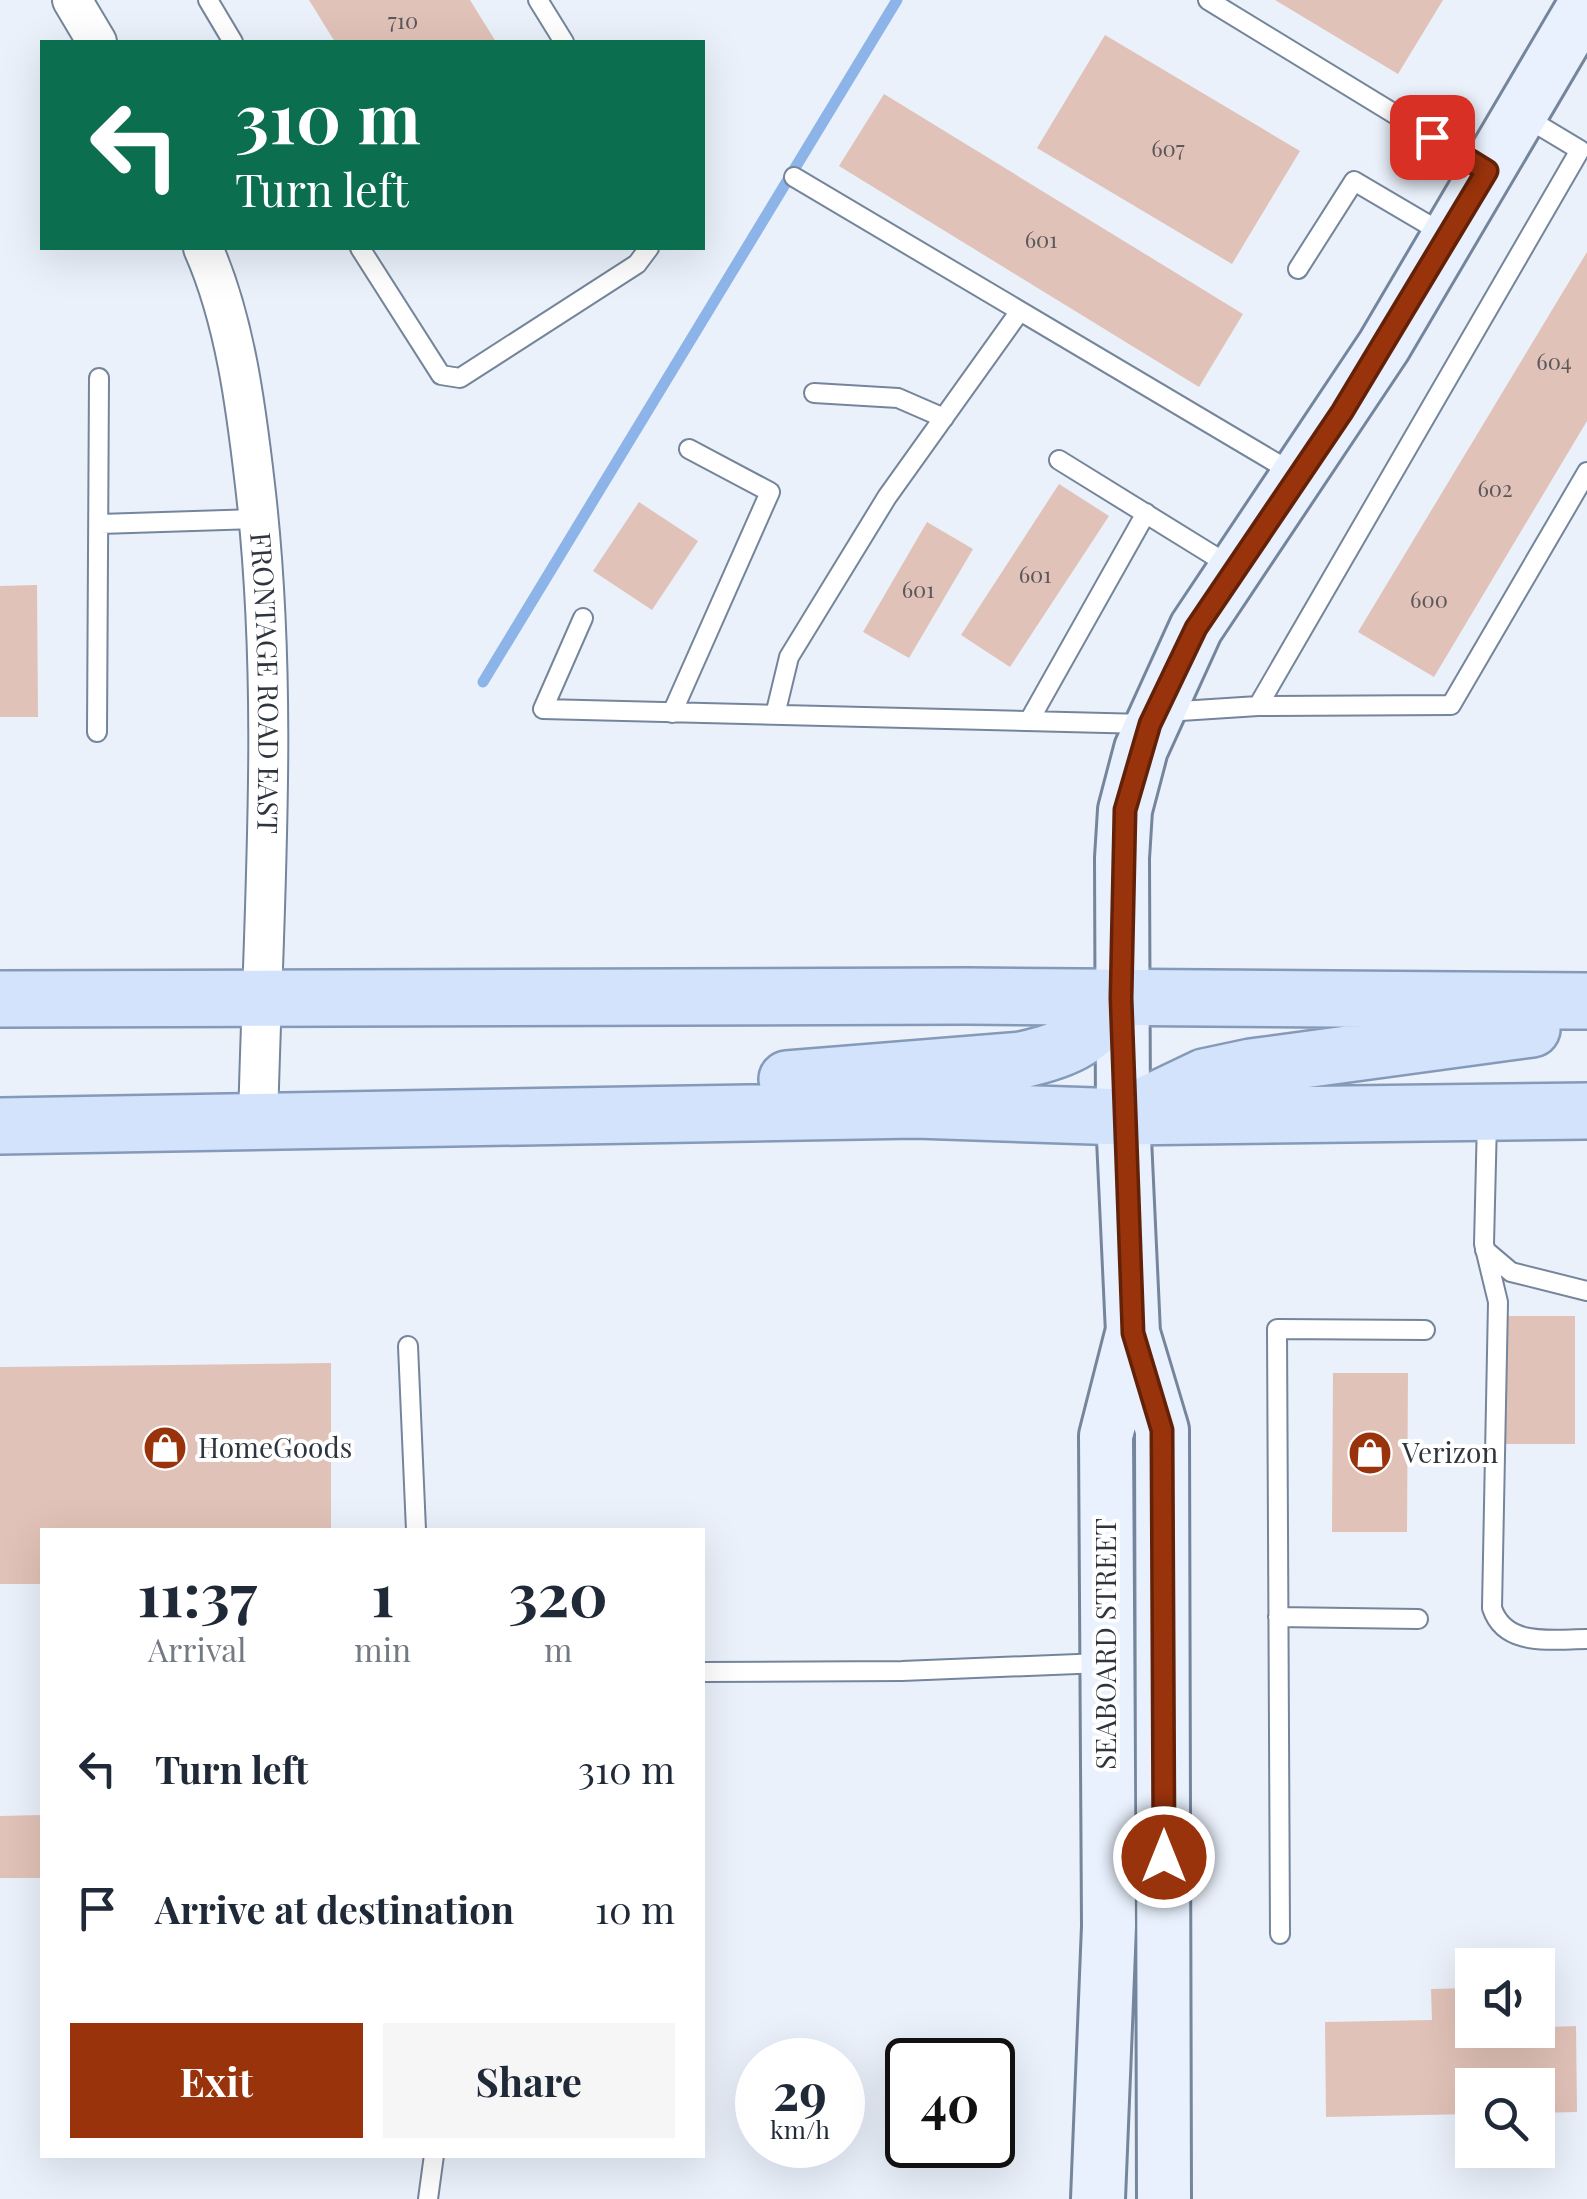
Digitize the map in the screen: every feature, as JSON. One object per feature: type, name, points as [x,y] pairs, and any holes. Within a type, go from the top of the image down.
[{"type":"main road","points":[[0,998],[1587,1001]]},
{"type":"main road","points":[[562,1118],[751,1082],[1022,1060],[1057,1053],[1087,1038],[1121,998]]},
{"type":"main road","points":[[1123,1117],[1204,1077],[1251,1067],[1587,1022]]},
{"type":"main road","points":[[0,1126],[916,1110],[1123,1117],[1587,1111]]},
{"type":"street","points":[[72,0],[96,40]]},
{"type":"street","name":"SEABOARD STREET","points":[[1164,2199],[1162,1430],[1133,1333],[1121,998],[1125,810],[1152,719],[1196,628],[1300,477],[1587,1]]},
{"type":"street","name":"FRONTAGE ROAD EAST","points":[[204,250],[246,406],[259,518],[270,744],[258,1124]]},
{"type":"street","name":"SEABOARD STREET","points":[[1098,2199],[1110,1926],[1104,1662],[1106,1436],[1133,1333]]},
{"type":"lane","points":[[208,0],[232,40]]},
{"type":"lane","points":[[538,0],[563,40]]},
{"type":"lane","points":[[1208,0],[1487,171]]},
{"type":"lane","points":[[1258,706],[1583,152],[1520,114]]},
{"type":"lane","points":[[794,177],[1300,477]]},
{"type":"lane","points":[[1298,269],[1354,181],[1448,236]]},
{"type":"lane","points":[[361,250],[440,376],[460,378],[638,264],[648,250]]},
{"type":"lane","points":[[774,715],[789,657],[887,497],[1020,311]]},
{"type":"lane","points":[[97,732],[99,378]]},
{"type":"lane","points":[[814,394],[898,398],[944,418]]},
{"type":"lane","points":[[672,712],[770,492],[689,448]]},
{"type":"lane","points":[[1059,460],[1237,570]]},
{"type":"lane","points":[[583,618],[544,709],[1029,722],[1152,719],[1258,706],[1452,705],[1587,472]]},
{"type":"lane","points":[[1029,722],[1146,513]]},
{"type":"lane","points":[[100,524],[259,518]]},
{"type":"lane","points":[[1487,1112],[1485,1249],[1498,1302],[1492,1608],[1495,1617],[1516,1636],[1587,1639]]},
{"type":"lane","points":[[1485,1249],[1510,1272],[1587,1291]]},
{"type":"lane","points":[[1280,1934],[1276,1329],[1425,1330]]},
{"type":"lane","points":[[408,1346],[416,1528]]},
{"type":"lane","points":[[1278,1618],[1418,1619]]},
{"type":"lane","points":[[705,1672],[902,1672],[1104,1662]]},
{"type":"lane","points":[[428,2199],[434,2158]]},
{"type":"building","points":[[309,0],[470,0],[495,40],[334,40]]},
{"type":"building","points":[[1275,0],[1443,0],[1398,74]]},
{"type":"building","points":[[1105,35],[1300,151],[1232,264],[1037,148]]},
{"type":"building","points":[[884,94],[1243,314],[1199,387],[839,166]]},
{"type":"building","points":[[1587,252],[1587,421],[1434,677],[1358,632]]},
{"type":"building","points":[[1059,484],[1109,516],[1010,667],[961,635]]},
{"type":"building","points":[[639,502],[698,541],[652,610],[593,571]]},
{"type":"building","points":[[927,522],[973,549],[909,658],[863,632]]},
{"type":"building","points":[[37,585],[38,717],[0,717],[0,586]]},
{"type":"building","points":[[1503,1316],[1575,1316],[1575,1444],[1504,1444]]},
{"type":"building","name":"HomeGoods","points":[[331,1363],[331,1528],[40,1528],[40,1584],[0,1584],[0,1367]]},
{"type":"building","name":"Verizon","points":[[1333,1373],[1408,1373],[1407,1532],[1332,1532]]},
{"type":"building","points":[[40,1815],[40,1878],[0,1878],[0,1816]]},
{"type":"building","points":[[1455,1988],[1455,2048],[1555,2048],[1555,2027],[1576,2026],[1577,2112],[1555,2113],[1555,2068],[1455,2068],[1455,2114],[1326,2117],[1325,2022],[1432,2020],[1431,1989]]},
{"type":"waterway","points":[[483,682],[897,0]]},
{"type":"place","name":"HomeGoods","points":[[165,1448]]},
{"type":"place","name":"Verizon","points":[[1370,1453]]},
{"type":"route","points":[[1164,1857],[1162,1430],[1133,1333],[1121,998],[1125,810],[1160,698],[1196,628],[1342,412],[1487,171],[1432,137]]}]
